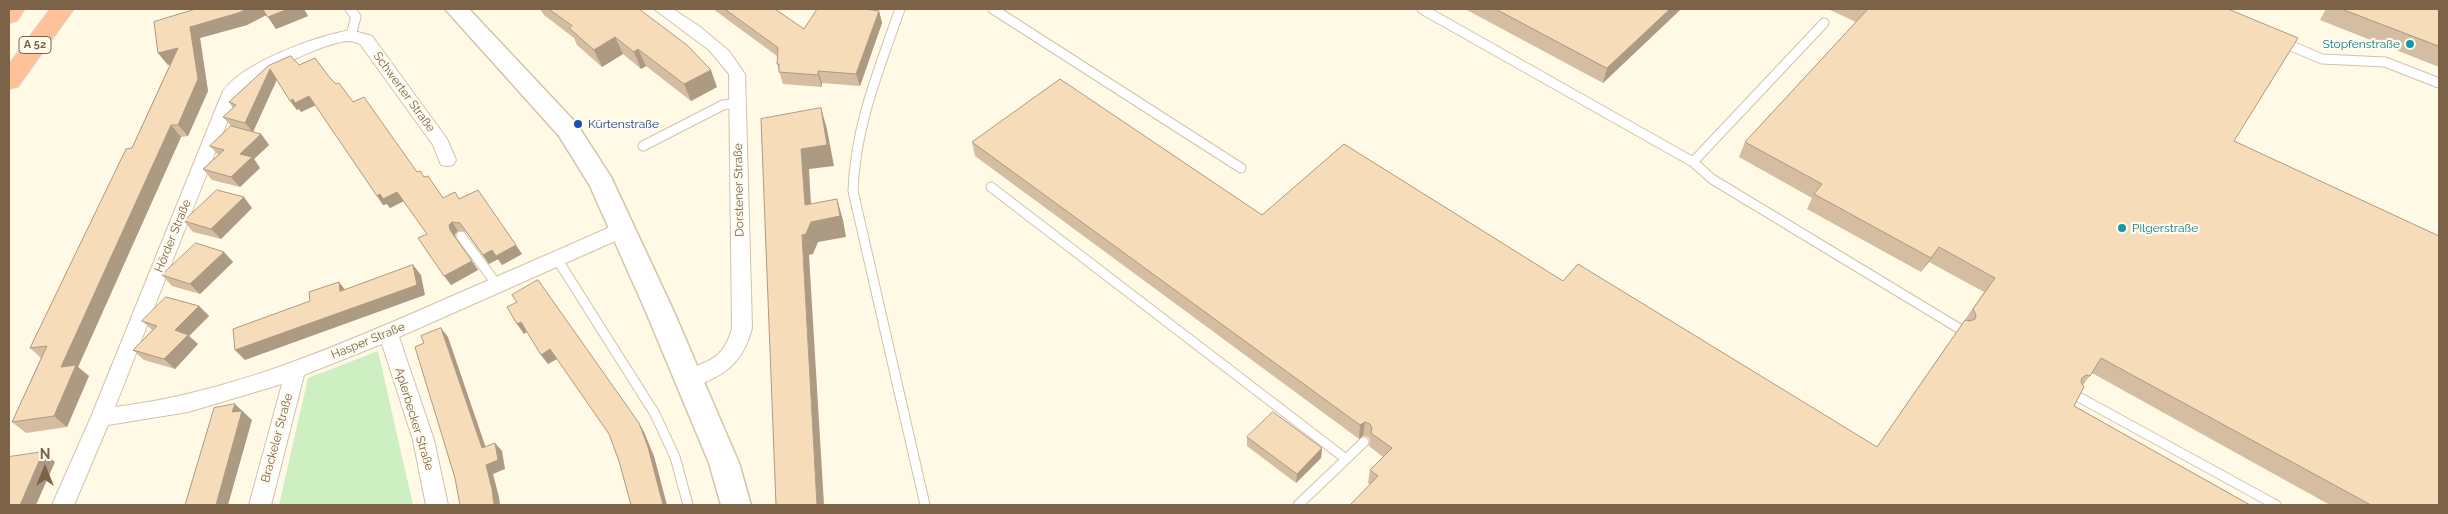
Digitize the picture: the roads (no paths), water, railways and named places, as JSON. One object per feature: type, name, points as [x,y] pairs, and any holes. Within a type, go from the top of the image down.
[{"type":"highway","points":[[9,15],[13,9]]},
{"type":"highway","name":"A 52","points":[[9,81],[62,9]]},
{"type":"main road","points":[[456,9],[568,130],[602,184],[624,229],[724,463],[736,505]]},
{"type":"street","name":"Dorstener Straße","points":[[662,9],[732,62],[737,74],[742,328],[735,353],[718,366],[689,380]]},
{"type":"street","name":"Schwerter Straße","points":[[350,35],[366,40],[441,143],[447,160]]},
{"type":"street","name":"Hörder Straße","points":[[63,505],[101,417],[229,95],[237,84],[259,70],[328,39],[350,35]]},
{"type":"street","name":"Hasper Straße","points":[[101,417],[139,414],[196,401],[295,371],[388,334],[624,229]]},
{"type":"street","name":"Aplerbecker Straße","points":[[388,334],[419,427],[435,488],[437,505]]},
{"type":"street","name":"Brackeler Straße","points":[[260,505],[295,371]]},
{"type":"lane","points":[[350,9],[356,17],[350,35]]},
{"type":"lane","points":[[900,9],[866,106],[853,164],[853,191],[925,505]]},
{"type":"lane","points":[[993,9],[1242,168]]},
{"type":"lane","points":[[1422,9],[1693,162],[1712,179],[1960,329]]},
{"type":"lane","points":[[1693,162],[1824,23]]},
{"type":"lane","points":[[2276,40],[2322,59],[2385,62],[2439,83]]},
{"type":"lane","points":[[644,146],[723,105],[738,102]]},
{"type":"lane","points":[[990,188],[1346,460]]},
{"type":"lane","points":[[461,236],[498,286]]},
{"type":"lane","points":[[557,259],[588,310],[648,399],[685,484],[688,505]]},
{"type":"lane","points":[[2075,395],[2276,505]]},
{"type":"lane","points":[[1298,505],[1364,442]]},
{"type":"place","name":"Stopfenstraße","points":[[2410,44]]},
{"type":"place","name":"Kürtenstraße","points":[[578,124]]},
{"type":"place","name":"Pilgerstraße","points":[[2122,228]]}]
